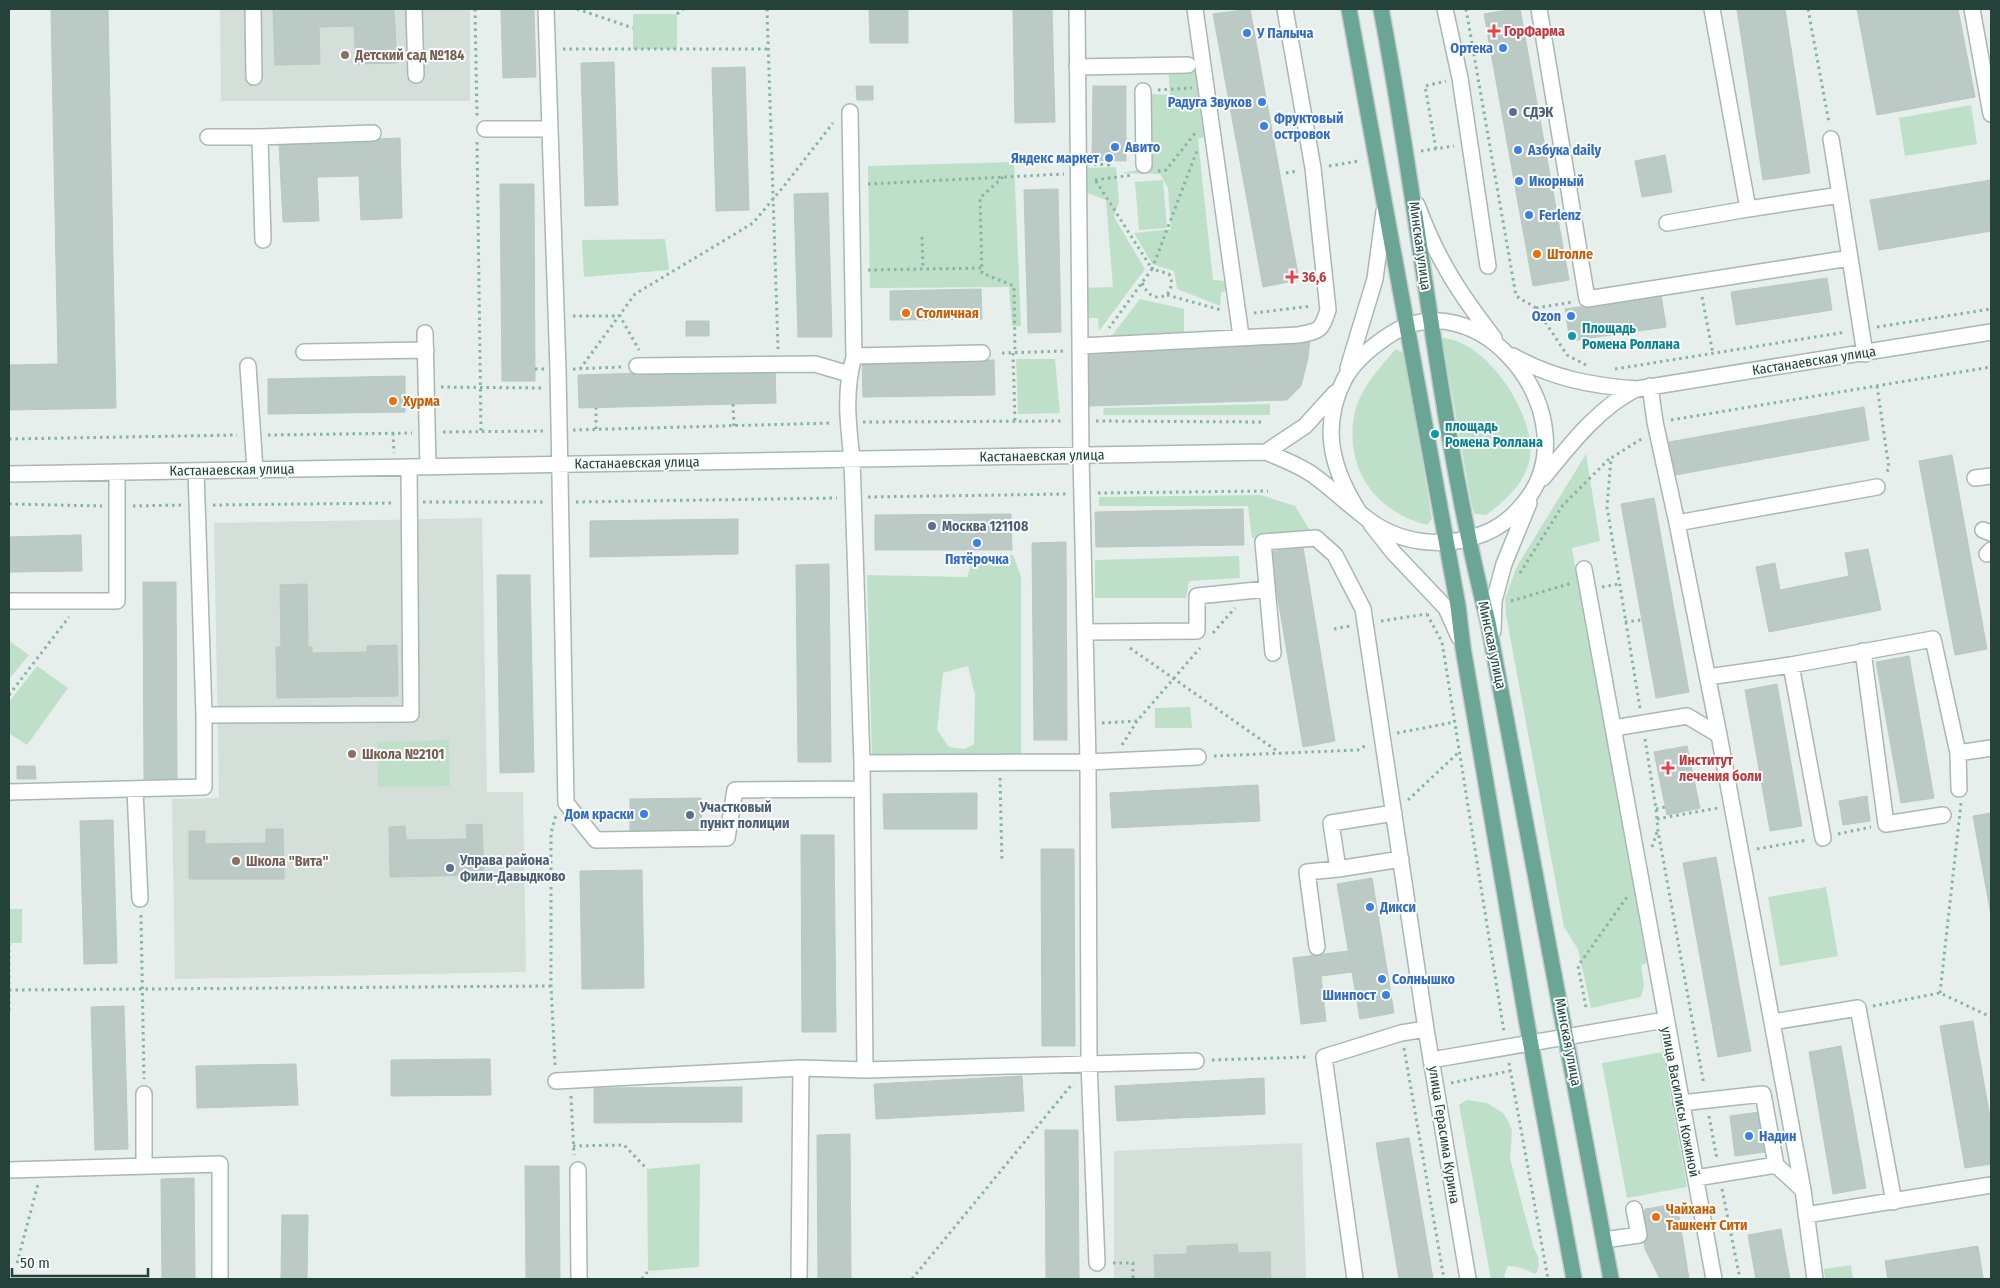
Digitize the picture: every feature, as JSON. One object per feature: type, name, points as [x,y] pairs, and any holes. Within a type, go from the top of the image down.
[{"type":"main road","name":"Минская улица","points":[[1349,9],[1447,543],[1530,1043],[1574,1279]]},
{"type":"main road","name":"Минская улица","points":[[1381,9],[1412,190],[1430,322],[1468,540],[1492,643],[1611,1279]]},
{"type":"street","points":[[253,9],[254,77]]},
{"type":"street","points":[[414,9],[416,75]]},
{"type":"street","points":[[546,9],[558,370],[566,803],[596,840],[727,838],[735,790],[862,789]]},
{"type":"street","points":[[1077,9],[1081,455],[1088,762],[1089,1063],[1097,1263]]},
{"type":"street","points":[[1195,9],[1241,336]]},
{"type":"street","points":[[1080,348],[1097,345],[1241,336],[1298,335],[1322,328],[1328,310],[1313,168],[1285,9]]},
{"type":"street","points":[[1445,9],[1460,78],[1488,266]]},
{"type":"street","points":[[1539,9],[1587,299],[1850,258]]},
{"type":"street","points":[[1712,9],[1748,209]]},
{"type":"street","points":[[1972,9],[1991,114]]},
{"type":"street","points":[[1077,67],[1188,65]]},
{"type":"street","points":[[1143,91],[1144,165]]},
{"type":"street","points":[[850,112],[854,356],[849,374],[848,423],[854,498],[862,763],[865,1070]]},
{"type":"street","points":[[479,128],[549,129]]},
{"type":"street","points":[[208,137],[373,133]]},
{"type":"street","points":[[260,137],[263,240]]},
{"type":"street","points":[[1832,139],[1865,354]]},
{"type":"street","points":[[1412,190],[1434,249],[1448,275],[1504,350]]},
{"type":"street","points":[[1667,222],[1840,195]]},
{"type":"street","points":[[1343,382],[1375,279],[1385,200]]},
{"type":"street","name":"Кастанаевская улица","points":[[1266,452],[1305,426],[1366,352],[1394,331],[1430,322],[1451,322],[1469,328],[1504,350],[1552,374],[1579,382],[1644,387],[1865,354],[1991,332]]},
{"type":"street","points":[[425,333],[428,467]]},
{"type":"street","points":[[304,352],[426,350]]},
{"type":"street","name":"Кастанаевская улица","points":[[1504,350],[1521,369],[1535,396],[1544,428],[1547,448],[1546,464],[1537,487]]},
{"type":"street","points":[[854,356],[982,352]]},
{"type":"street","points":[[642,366],[815,364],[849,374]]},
{"type":"street","points":[[248,366],[255,470]]},
{"type":"street","name":"Кастанаевская улица","points":[[1343,382],[1331,418],[1332,455],[1346,492],[1363,516]]},
{"type":"street","points":[[1644,387],[1655,422],[1708,677],[1803,1190],[1815,1279]]},
{"type":"street","name":"Кастанаевская улица","points":[[9,474],[1266,452],[1311,474],[1363,516],[1411,540],[1447,543],[1468,540],[1501,525],[1518,511],[1600,414],[1619,398],[1644,387]]},
{"type":"street","points":[[204,715],[411,714],[409,467]]},
{"type":"street","points":[[9,792],[204,787],[204,715],[196,471]]},
{"type":"street","points":[[9,601],[117,600],[117,472]]},
{"type":"street","points":[[1975,478],[1991,476]]},
{"type":"street","points":[[1492,643],[1494,601],[1504,564],[1537,487]]},
{"type":"street","points":[[1677,523],[1877,487]]},
{"type":"street","points":[[1363,516],[1393,552],[1446,608],[1463,648]]},
{"type":"street","points":[[1273,652],[1263,542],[1316,538],[1334,554],[1363,608],[1432,1060]]},
{"type":"street","points":[[1584,568],[1665,1020]]},
{"type":"street","points":[[1085,632],[1197,631],[1197,596],[1267,589]]},
{"type":"street","points":[[1708,677],[1790,665],[1933,639],[1958,753],[1959,789]]},
{"type":"street","points":[[1863,651],[1886,824],[1943,815]]},
{"type":"street","points":[[1790,665],[1822,838]]},
{"type":"street","points":[[1614,728],[1687,716],[1719,736]]},
{"type":"street","points":[[1958,753],[1991,748]]},
{"type":"street","points":[[862,763],[1088,762],[1198,757]]},
{"type":"street","points":[[135,790],[140,899]]},
{"type":"street","points":[[1338,868],[1331,823],[1394,814]]},
{"type":"street","points":[[1317,947],[1308,872],[1401,859]]},
{"type":"street","points":[[1772,1022],[1858,1008],[1894,1202]]},
{"type":"street","name":"улица Василисы Кожиной","points":[[1530,1043],[1665,1020],[1714,1279]]},
{"type":"street","points":[[1355,1279],[1324,1057],[1401,1033],[1426,1029]]},
{"type":"street","name":"улица Герасима Курина","points":[[1468,1279],[1432,1060],[1530,1043]]},
{"type":"street","points":[[563,1080],[801,1068],[865,1070],[1196,1061]]},
{"type":"street","points":[[798,1279],[801,1068]]},
{"type":"street","points":[[144,1094],[144,1166]]},
{"type":"street","points":[[1681,1103],[1763,1094],[1776,1165],[1803,1190]]},
{"type":"street","points":[[576,1163],[579,1279]]},
{"type":"street","points":[[9,1170],[220,1164],[220,1279]]},
{"type":"street","points":[[1696,1178],[1776,1165]]},
{"type":"street","points":[[1806,1215],[1991,1185]]},
{"type":"street","points":[[1604,1240],[1639,1234],[1634,1209]]},
{"type":"path","points":[[475,9],[479,128],[480,432]]},
{"type":"path","points":[[577,9],[633,28]]},
{"type":"path","points":[[677,14],[683,9]]},
{"type":"path","points":[[767,9],[778,364]]},
{"type":"path","points":[[1808,9],[1832,139]]},
{"type":"path","points":[[547,48],[768,50]]},
{"type":"path","points":[[1436,149],[1425,86],[1478,74]]},
{"type":"path","points":[[1143,91],[1206,87]]},
{"type":"path","points":[[580,369],[635,294],[752,223],[784,186],[842,111],[850,112]]},
{"type":"path","points":[[1097,345],[1152,270],[1200,141]]},
{"type":"path","points":[[1097,164],[1109,165],[1109,161]]},
{"type":"path","points":[[852,185],[1078,174]]},
{"type":"path","points":[[1003,177],[980,198],[982,273],[1014,286],[1015,421]]},
{"type":"path","points":[[1095,180],[1152,270],[1169,274],[1172,283],[1167,294],[1152,296],[1146,291],[1142,283]]},
{"type":"path","points":[[922,238],[922,269]]},
{"type":"path","points":[[853,270],[982,268]]},
{"type":"path","points":[[1699,282],[1712,354]]},
{"type":"path","points":[[1536,308],[1587,299]]},
{"type":"path","points":[[556,316],[620,316]]},
{"type":"path","points":[[558,370],[642,366],[620,316]]},
{"type":"path","points":[[1002,353],[1080,348]]},
{"type":"path","points":[[1515,580],[1563,505],[1611,458],[1642,440],[1655,422],[1991,367]]},
{"type":"path","points":[[1877,386],[1889,468],[1877,487]]},
{"type":"path","points":[[427,387],[558,388]]},
{"type":"path","points":[[733,404],[734,426]]},
{"type":"path","points":[[596,408],[596,429]]},
{"type":"path","points":[[9,439],[480,432],[848,423],[1081,420],[1265,422]]},
{"type":"path","points":[[1611,458],[1607,507],[1619,584],[1658,831],[1719,1174],[1740,1279]]},
{"type":"path","points":[[9,504],[117,506],[560,502],[1268,491]]},
{"type":"path","points":[[1512,594],[1508,600],[1578,581],[1587,589],[1619,584]]},
{"type":"path","points":[[1212,634],[1250,590]]},
{"type":"path","points":[[9,695],[82,601]]},
{"type":"path","points":[[1427,614],[1442,642],[1506,1048],[1548,1279]]},
{"type":"path","points":[[1625,622],[1641,620]]},
{"type":"path","points":[[1112,761],[1137,721],[1206,642]]},
{"type":"path","points":[[1129,647],[1280,754]]},
{"type":"path","points":[[1087,725],[1137,721]]},
{"type":"path","points":[[1198,757],[1358,750],[1382,735],[1455,722]]},
{"type":"path","points":[[1394,814],[1460,751]]},
{"type":"path","points":[[999,762],[1002,862]]},
{"type":"path","points":[[1940,993],[1962,806],[1959,789]]},
{"type":"path","points":[[1656,809],[1666,807]]},
{"type":"path","points":[[1657,819],[1697,812]]},
{"type":"path","points":[[1586,1007],[1578,966],[1640,879],[1658,831]]},
{"type":"path","points":[[551,833],[551,986],[576,1163]]},
{"type":"path","points":[[140,899],[144,1094]]},
{"type":"path","points":[[9,943],[9,1012]]},
{"type":"path","points":[[9,990],[551,986]]},
{"type":"path","points":[[1858,1008],[1940,993],[1991,1017]]},
{"type":"path","points":[[1401,1033],[1444,1279]]},
{"type":"path","points":[[1196,1061],[1324,1057]]},
{"type":"path","points":[[912,1279],[1089,1063]]},
{"type":"path","points":[[1449,1088],[1452,1082],[1510,1071]]},
{"type":"path","points":[[573,1146],[624,1144],[647,1169]]},
{"type":"path","points":[[16,1262],[42,1169]]},
{"type":"path","points":[[1097,1263],[1133,1263],[1134,1279]]},
{"type":"path","points":[[642,1279],[648,1271]]},
{"type":"shaded area","name":"Детский сад №184","points":[[220,9],[470,9],[470,101],[221,101]]},
{"type":"shaded area","name":"Школа №2101","points":[[482,518],[487,792],[523,792],[526,972],[175,979],[172,799],[219,798],[214,523]]},
{"type":"shaded area","points":[[1302,1143],[1306,1279],[1114,1279],[1114,1151]]},
{"type":"green space","points":[[633,14],[677,14],[677,49],[633,49]]},
{"type":"green space","points":[[1194,58],[1206,136],[1198,139],[1213,280],[1225,281],[1227,291],[1221,292],[1220,306],[1177,289],[1174,271],[1152,264],[1134,233],[1171,229],[1168,188],[1160,174],[1120,173],[1151,168],[1150,94],[1170,95],[1168,61]]},
{"type":"green space","points":[[1971,105],[1977,144],[1905,156],[1899,118]]},
{"type":"green space","points":[[1014,162],[1021,326],[1012,326],[1009,287],[870,288],[868,166]]},
{"type":"green space","points":[[1116,167],[1119,201],[1114,217],[1145,269],[1099,331],[1098,318],[1084,318],[1083,288],[1113,287],[1106,200],[1083,191],[1082,168]]},
{"type":"green space","points":[[1163,180],[1167,228],[1139,230],[1135,182]]},
{"type":"green space","points":[[665,239],[669,270],[584,277],[582,240]]},
{"type":"green space","points":[[1140,299],[1184,309],[1184,335],[1110,338]]},
{"type":"green space","points":[[1442,338],[1459,342],[1477,352],[1493,367],[1507,385],[1527,426],[1530,445],[1529,463],[1526,471],[1512,493],[1486,515],[1475,514],[1472,507]]},
{"type":"green space","points":[[1396,349],[1404,353],[1432,519],[1427,525],[1409,519],[1379,499],[1368,486],[1354,454],[1352,436],[1354,416],[1360,397],[1370,380]]},
{"type":"green space","points":[[1016,359],[1055,359],[1060,413],[1018,414]]},
{"type":"green space","points":[[1270,404],[1270,415],[1103,415],[1104,408]]},
{"type":"green space","points":[[1586,454],[1600,541],[1572,548],[1647,963],[1641,965],[1644,985],[1641,997],[1591,1008],[1578,949],[1564,927],[1506,615],[1505,599],[1517,566]]},
{"type":"green space","points":[[1261,495],[1295,506],[1312,534],[1252,538],[1248,506],[1099,506],[1099,497]]},
{"type":"green space","points":[[1013,555],[1021,576],[1021,755],[872,756],[867,575],[967,577],[974,556]],"holes":[[[968,666],[975,695],[974,744],[965,749],[949,747],[937,730],[943,673]]]},
{"type":"green space","points":[[1239,556],[1240,578],[1189,581],[1186,598],[1095,598],[1095,560]]},
{"type":"green space","points":[[9,641],[29,655],[9,679]]},
{"type":"green space","points":[[37,666],[68,688],[27,745],[9,733],[9,702]]},
{"type":"green space","points":[[1190,707],[1192,728],[1155,728],[1155,708]]},
{"type":"green space","points":[[449,740],[450,786],[378,787],[377,742]]},
{"type":"green space","points":[[1826,887],[1838,956],[1780,966],[1768,897]]},
{"type":"green space","points":[[9,909],[22,909],[22,943],[9,943]]},
{"type":"green space","points":[[1663,1052],[1687,1187],[1627,1198],[1602,1063]]},
{"type":"green space","points":[[1467,1100],[1487,1103],[1503,1113],[1512,1130],[1510,1159],[1538,1258],[1539,1264],[1536,1274],[1518,1267],[1508,1266],[1504,1276],[1506,1279],[1491,1279],[1459,1105]]},
{"type":"green space","points":[[700,1164],[699,1267],[648,1271],[647,1169]]},
{"type":"green space","points":[[1851,1265],[1853,1279],[1825,1279],[1824,1269]]},
{"type":"building","points":[[51,9],[108,9],[116,408],[9,410],[9,365],[58,364]]},
{"type":"building","points":[[273,9],[394,9],[397,63],[356,64],[354,26],[319,27],[320,64],[275,65]]},
{"type":"building","points":[[501,9],[534,9],[536,77],[503,78]]},
{"type":"building","points":[[869,9],[908,9],[908,43],[870,43]]},
{"type":"building","points":[[1013,9],[1052,9],[1055,122],[1015,123]]},
{"type":"building","points":[[1250,9],[1299,280],[1263,287],[1213,14]]},
{"type":"building","points":[[1520,9],[1569,280],[1533,286],[1484,14]]},
{"type":"building","points":[[1737,9],[1785,9],[1810,173],[1763,180]]},
{"type":"building","points":[[1857,9],[1958,9],[1975,97],[1877,115]]},
{"type":"building","points":[[614,62],[618,205],[585,206],[581,63]]},
{"type":"building","points":[[745,67],[749,210],[716,211],[712,68]]},
{"type":"building","points":[[856,86],[873,86],[873,100],[857,100]]},
{"type":"building","points":[[1093,86],[1126,86],[1126,161],[1092,160]]},
{"type":"building","points":[[400,138],[402,218],[361,220],[359,176],[317,177],[319,221],[283,222],[279,143]]},
{"type":"building","points":[[1665,155],[1672,192],[1642,197],[1635,161]]},
{"type":"building","points":[[1991,180],[1991,231],[1879,250],[1870,200]]},
{"type":"building","points":[[500,184],[534,184],[535,381],[502,381]]},
{"type":"building","points":[[1058,189],[1061,332],[1028,333],[1024,190]]},
{"type":"building","points":[[828,193],[832,337],[798,337],[794,194]]},
{"type":"building","points":[[1827,278],[1832,310],[1736,325],[1731,292]]},
{"type":"building","points":[[981,289],[982,319],[890,320],[890,291]]},
{"type":"building","points":[[1661,295],[1666,327],[1570,341],[1565,309]]},
{"type":"building","points":[[686,321],[709,321],[709,336],[686,336]]},
{"type":"building","points":[[1310,338],[1308,358],[1301,386],[1287,400],[1088,406],[1085,349]]},
{"type":"building","points":[[994,360],[995,395],[863,397],[862,362]]},
{"type":"building","points":[[775,369],[776,403],[579,408],[578,375]]},
{"type":"building","points":[[405,376],[405,412],[268,414],[268,379]]},
{"type":"building","points":[[1864,407],[1869,440],[1675,475],[1669,442]]},
{"type":"building","points":[[1952,455],[1987,649],[1955,655],[1919,461]]},
{"type":"building","points":[[1654,498],[1689,692],[1656,698],[1621,504]]},
{"type":"building","points":[[1243,509],[1244,545],[1096,547],[1095,512]]},
{"type":"building","points":[[1011,514],[1012,550],[875,550],[875,515]]},
{"type":"building","points":[[738,519],[738,554],[590,557],[590,521]]},
{"type":"building","points":[[81,535],[82,571],[9,572],[9,537]]},
{"type":"building","points":[[1066,542],[1067,740],[1034,740],[1032,543]]},
{"type":"building","points":[[1303,547],[1335,741],[1303,747],[1270,552]]},
{"type":"building","points":[[1868,549],[1881,610],[1769,632],[1756,567],[1775,563],[1780,590],[1849,576],[1845,553]]},
{"type":"building","points":[[829,564],[831,762],[798,762],[796,565]]},
{"type":"building","points":[[497,575],[530,575],[534,772],[500,773]]},
{"type":"building","points":[[143,582],[176,582],[177,779],[144,779]]},
{"type":"building","points":[[307,584],[308,647],[312,647],[312,653],[367,652],[367,646],[397,645],[398,696],[277,698],[276,647],[281,647],[280,585]]},
{"type":"building","points":[[1909,656],[1934,798],[1901,803],[1876,662]]},
{"type":"building","points":[[1777,684],[1802,826],[1770,831],[1745,690]]},
{"type":"building","points":[[1687,746],[1700,808],[1667,815],[1654,752]]},
{"type":"building","points":[[17,766],[35,766],[36,779],[17,779]]},
{"type":"building","points":[[1258,785],[1260,821],[1112,828],[1110,793]]},
{"type":"building","points":[[977,793],[977,829],[884,829],[883,794]]},
{"type":"building","points":[[1867,796],[1870,821],[1843,825],[1839,801]]},
{"type":"building","points":[[701,798],[702,831],[630,832],[630,799]]},
{"type":"building","points":[[1991,813],[1991,915],[1973,816]]},
{"type":"building","points":[[113,820],[117,963],[84,964],[80,821]]},
{"type":"building","points":[[482,824],[484,875],[390,877],[389,827],[405,826],[406,840],[467,839],[466,825]]},
{"type":"building","name":"Школа \"Вита\"","points":[[266,829],[283,829],[284,879],[189,879],[189,831],[205,831],[205,844],[266,843]]},
{"type":"building","points":[[801,835],[834,835],[836,1032],[802,1032]]},
{"type":"building","points":[[1041,849],[1074,849],[1075,1046],[1042,1046]]},
{"type":"building","points":[[1716,857],[1751,1051],[1718,1057],[1683,863]]},
{"type":"building","points":[[642,870],[644,988],[582,989],[580,871]]},
{"type":"building","points":[[1372,878],[1394,1013],[1360,1019],[1337,884]]},
{"type":"building","points":[[1348,951],[1352,972],[1321,976],[1326,1021],[1301,1024],[1293,958]]},
{"type":"building","points":[[124,1006],[128,1149],[95,1150],[91,1007]]},
{"type":"building","points":[[1973,1021],[1991,1123],[1991,1164],[1965,1168],[1940,1026]]},
{"type":"building","points":[[1841,1046],[1866,1188],[1833,1194],[1809,1052]]},
{"type":"building","points":[[490,1059],[491,1095],[391,1096],[391,1060]]},
{"type":"building","points":[[296,1064],[298,1105],[197,1108],[196,1066]]},
{"type":"building","points":[[1022,1076],[1024,1111],[876,1119],[874,1084]]},
{"type":"building","points":[[1264,1078],[1265,1114],[1117,1121],[1115,1086]]},
{"type":"building","points":[[742,1087],[742,1122],[594,1123],[594,1088]]},
{"type":"building","points":[[1760,1112],[1765,1152],[1735,1156],[1730,1116]]},
{"type":"building","points":[[1045,1130],[1078,1130],[1079,1279],[1046,1279]]},
{"type":"building","points":[[850,1134],[851,1279],[818,1279],[817,1135]]},
{"type":"building","points":[[1409,1138],[1433,1279],[1399,1279],[1376,1143]]},
{"type":"building","points":[[525,1166],[559,1166],[560,1279],[526,1279]]},
{"type":"building","points":[[194,1178],[195,1279],[162,1279],[161,1179]]},
{"type":"building","points":[[1677,1204],[1689,1279],[1660,1279],[1645,1249],[1641,1223],[1645,1209]]},
{"type":"building","points":[[282,1215],[308,1215],[307,1279],[281,1279]]},
{"type":"building","points":[[1781,1229],[1790,1279],[1756,1279],[1748,1235]]},
{"type":"building","points":[[1237,1244],[1238,1253],[1270,1252],[1271,1279],[1155,1279],[1154,1255],[1187,1254],[1187,1246]]},
{"type":"building","points":[[1978,1246],[1983,1278],[1888,1279],[1885,1261]]},
{"type":"place","name":"ГорФарма","points":[[1494,31]]},
{"type":"place","name":"У Палыча","points":[[1247,33]]},
{"type":"place","name":"Ортека","points":[[1503,48]]},
{"type":"place","name":"Детский сад №184","points":[[345,55]]},
{"type":"place","name":"Радуга Звуков","points":[[1262,102]]},
{"type":"place","name":"СДЭК","points":[[1513,112]]},
{"type":"place","name":"Фруктовый островок","points":[[1264,126]]},
{"type":"place","name":"Авито","points":[[1115,147]]},
{"type":"place","name":"Азбука daily","points":[[1518,150]]},
{"type":"place","name":"Яндекс маркет","points":[[1109,158]]},
{"type":"place","name":"Икорный","points":[[1519,181]]},
{"type":"place","name":"Ferlenz","points":[[1529,215]]},
{"type":"place","name":"Штолле","points":[[1537,254]]},
{"type":"place","name":"36,6","points":[[1292,277]]},
{"type":"place","name":"Столичная","points":[[906,313]]},
{"type":"place","name":"Ozon","points":[[1571,316]]},
{"type":"place","name":"Площадь Ромена Роллана","points":[[1572,336]]},
{"type":"place","name":"Хурма","points":[[393,401]]},
{"type":"place","name":"площадь Ромена Роллана","points":[[1435,434]]},
{"type":"place","name":"Москва 121108","points":[[932,526]]},
{"type":"place","name":"Пятёрочка","points":[[977,543]]},
{"type":"place","name":"Школа №2101","points":[[352,754]]},
{"type":"place","name":"Институт лечения боли","points":[[1668,768]]},
{"type":"place","name":"Дом краски","points":[[644,814]]},
{"type":"place","name":"Участковый пункт полиции","points":[[690,815]]},
{"type":"place","name":"Школа \"Вита\"","points":[[236,861]]},
{"type":"place","name":"Управа района Фили-Давыдково","points":[[450,868]]},
{"type":"place","name":"Дикси","points":[[1370,907]]},
{"type":"place","name":"Солнышко","points":[[1382,979]]},
{"type":"place","name":"Шинпост","points":[[1386,995]]},
{"type":"place","name":"Надин","points":[[1749,1136]]},
{"type":"place","name":"Чайхана Ташкент Сити","points":[[1656,1217]]}]
